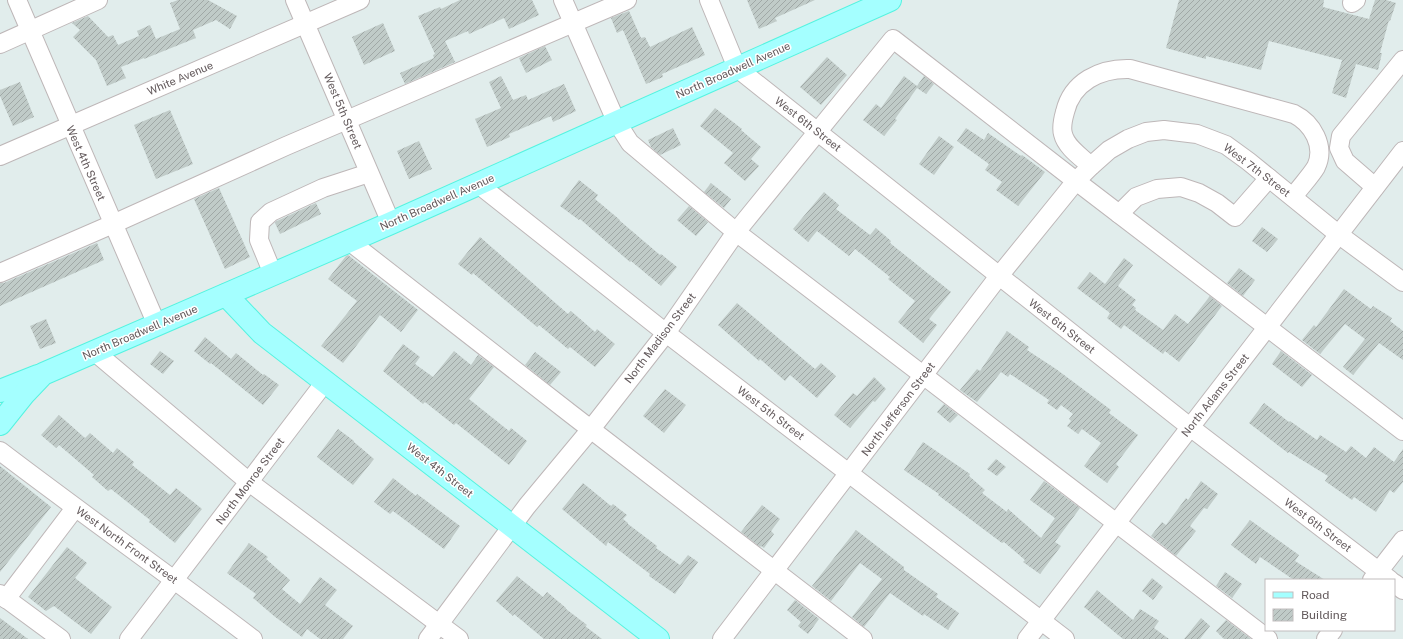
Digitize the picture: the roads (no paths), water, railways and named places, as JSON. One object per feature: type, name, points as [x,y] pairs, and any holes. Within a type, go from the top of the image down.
[{"type":"main road","name":"North Broadwell Avenue","points":[[0,424],[24,394],[43,374],[391,223],[616,121],[890,0]]},
{"type":"main road","name":"West 4th Street","points":[[226,295],[262,333],[658,639]]},
{"type":"main road","points":[[0,391],[43,374]]},
{"type":"street","name":"West 4th Street","points":[[17,0],[157,325]]},
{"type":"street","points":[[0,44],[98,0]]},
{"type":"street","name":"West 5th Street","points":[[295,0],[391,223]]},
{"type":"street","name":"White Avenue","points":[[0,156],[360,0]]},
{"type":"street","points":[[563,0],[616,121],[630,143],[736,232],[1268,639]]},
{"type":"street","points":[[0,273],[286,146],[627,0]]},
{"type":"street","points":[[709,0],[737,68]]},
{"type":"street","name":"North Madison Street","points":[[428,639],[512,526],[666,333],[736,232],[893,38],[1076,181]]},
{"type":"street","points":[[1375,187],[1345,160],[1338,148],[1342,136],[1403,60]]},
{"type":"street","name":"West 6th Street","points":[[737,68],[1380,577]]},
{"type":"street","points":[[1090,166],[1070,147],[1063,134],[1063,120],[1067,103],[1075,90],[1088,79],[1116,68],[1130,69],[1294,114],[1303,119],[1315,135],[1319,157],[1316,166],[1293,197]]},
{"type":"street","name":"West 7th Street","points":[[1076,181],[1105,153],[1128,139],[1146,132],[1164,130],[1197,134],[1217,141],[1238,153],[1338,234],[1403,282]]},
{"type":"street","name":"North Adams Street","points":[[1027,639],[1403,150]]},
{"type":"street","points":[[273,274],[259,240],[260,222],[271,212],[323,188],[369,173]]},
{"type":"street","points":[[1119,214],[1136,197],[1157,189],[1181,188],[1199,193],[1217,203],[1235,217],[1269,178]]},
{"type":"street","points":[[1076,181],[1403,432]]},
{"type":"street","name":"North Jefferson Street","points":[[722,639],[999,276],[1076,181]]},
{"type":"street","name":"West 5th Street","points":[[478,184],[666,333],[1065,639]]},
{"type":"street","points":[[349,241],[863,639]]},
{"type":"street","points":[[95,352],[249,482],[459,639]]},
{"type":"street","name":"North Monroe Street","points":[[129,639],[325,382]]},
{"type":"street","name":"West North Front Street","points":[[0,451],[253,639]]},
{"type":"street","points":[[62,639],[3,597],[75,508]]},
{"type":"street","points":[[1380,577],[1403,540]]},
{"type":"street","points":[[1395,584],[1403,590]]},
{"type":"street","points":[[1326,639],[1332,631]]}]
